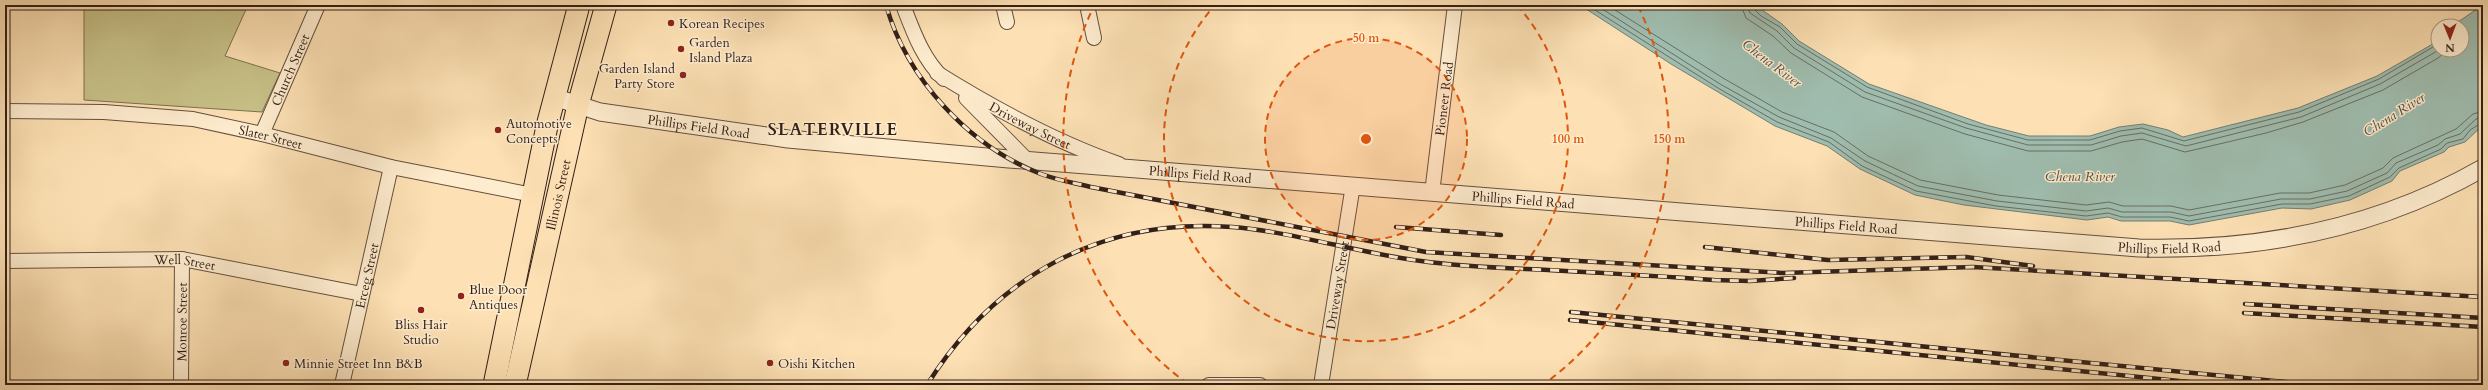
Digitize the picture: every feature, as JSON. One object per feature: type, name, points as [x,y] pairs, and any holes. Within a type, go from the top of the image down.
[{"type":"main road","name":"Illinois Street","points":[[494,385],[554,97],[579,5]]},
{"type":"main road","name":"Illinois Street","points":[[515,385],[578,105],[606,5]]},
{"type":"street","name":"Church Street","points":[[262,134],[318,5]]},
{"type":"street","name":"Driveway Street","points":[[903,5],[915,38],[937,73],[986,117],[1027,160]]},
{"type":"street","points":[[1003,5],[1007,22]]},
{"type":"street","points":[[1087,5],[1094,38]]},
{"type":"street","name":"Pioneer Road","points":[[1432,193],[1455,5]]},
{"type":"street","name":"Driveway Street","points":[[937,73],[989,105],[1085,152],[1129,167]]},
{"type":"street","name":"Phillips Field Road","points":[[554,97],[600,112],[788,139],[1027,160],[1353,185],[1432,193],[2140,248],[2198,249],[2282,239],[2346,225],[2430,195],[2483,168]]},
{"type":"street","name":"Slater Street","points":[[5,111],[104,112],[186,119],[262,134],[392,167],[533,196]]},
{"type":"street","name":"Erceg Street","points":[[342,385],[392,167]]},
{"type":"street","name":"Driveway Street","points":[[1321,385],[1353,185]]},
{"type":"street","name":"Well Street","points":[[5,261],[182,258],[362,294]]},
{"type":"street","name":"Monroe Street","points":[[181,385],[182,258]]},
{"type":"street","points":[[1209,385],[1260,385]]},
{"type":"shaded area","points":[[84,5],[248,5],[225,56],[280,73],[262,112],[84,100]]},
{"type":"water","name":"Chena River","points":[[1580,5],[1755,5],[1782,24],[1799,41],[1869,84],[1986,125],[2029,136],[2090,136],[2119,127],[2143,124],[2168,130],[2183,137],[2298,108],[2377,76],[2430,46],[2430,58],[2470,58],[2470,18],[2464,18],[2483,5],[2483,125],[2465,142],[2449,147],[2444,152],[2400,171],[2392,181],[2350,200],[2311,209],[2282,208],[2189,225],[2170,221],[2121,221],[2108,217],[2087,220],[1964,205],[1915,195],[1860,169],[1827,146],[1775,126],[1671,64]]},
{"type":"railway","points":[[886,5],[896,32],[909,59],[925,84],[944,107],[966,128],[989,146],[1015,162],[1041,174],[1059,180],[1091,187],[1426,252],[1783,273],[1973,267],[2483,297]]},
{"type":"railway","points":[[927,385],[954,347],[985,313],[1019,284],[1056,261],[1096,244],[1139,232],[1184,226],[1232,227],[1279,233],[1373,253],[1453,265],[1714,280],[1750,281],[1794,278]]},
{"type":"railway","points":[[1396,227],[1501,235]]},
{"type":"railway","points":[[1705,247],[1828,260],[1966,257],[2033,266]]},
{"type":"railway","points":[[2245,304],[2483,318]]},
{"type":"railway","points":[[1571,312],[2316,385]]},
{"type":"railway","points":[[2244,313],[2483,327]]},
{"type":"railway","points":[[1570,320],[2219,385]]},
{"type":"place","name":"Korean Recipes","points":[[671,23]]},
{"type":"place","name":"Garden Island Plaza","points":[[681,49]]},
{"type":"place","name":"Garden Island Party Store","points":[[683,75]]},
{"type":"place","name":"Automotive Concepts","points":[[498,130]]},
{"type":"place","name":"Blue Door Antiques","points":[[461,296]]},
{"type":"place","name":"Bliss Hair Studio","points":[[421,310]]},
{"type":"place","name":"Minnie Street Inn B&B","points":[[286,363]]},
{"type":"place","name":"Oishi Kitchen","points":[[770,363]]},
{"type":"district","name":"SLATERVILLE","points":[[833,129]]}]
